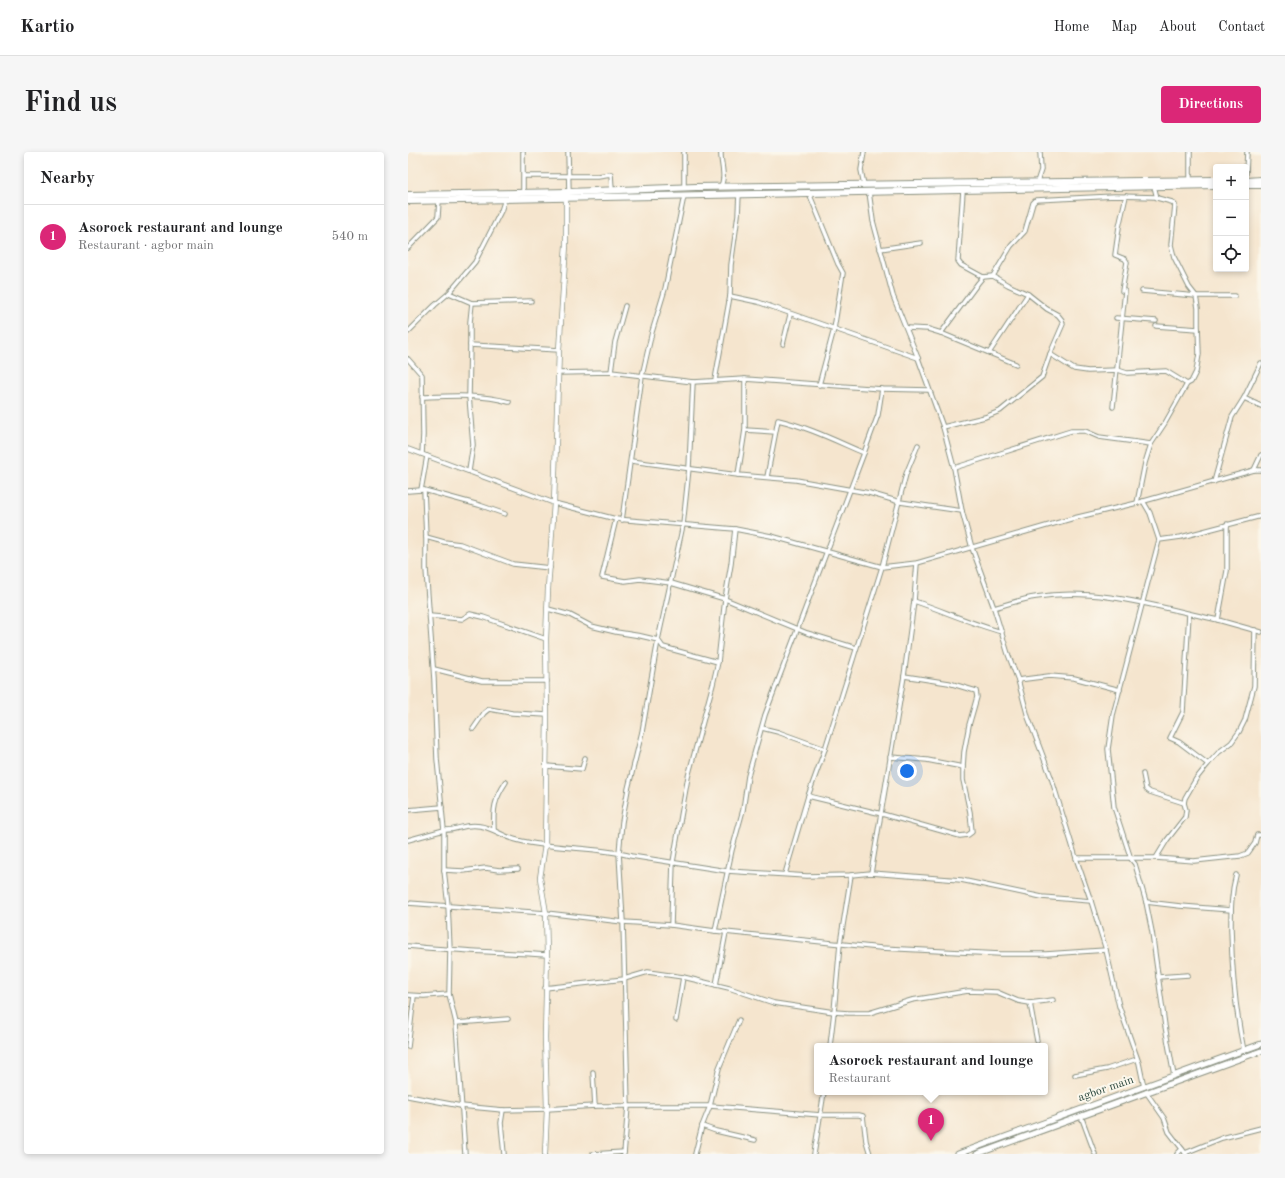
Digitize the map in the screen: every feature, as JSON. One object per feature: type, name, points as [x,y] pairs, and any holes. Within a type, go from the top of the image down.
[{"type":"highway","points":[[408,195],[416,198],[439,200],[566,199],[1103,187],[1190,180],[1213,180]]},
{"type":"highway","points":[[1249,181],[1261,180]]},
{"type":"highway","points":[[408,201],[416,198],[523,193],[719,187],[1037,183],[1130,184],[1154,186],[1213,185]]},
{"type":"highway","points":[[1249,185],[1261,185]]},
{"type":"main road","name":"agbor main","points":[[958,1154],[1261,1044]]},
{"type":"main road","name":"agbor main","points":[[977,1154],[1261,1051]]},
{"type":"main road","points":[[1200,1067],[1201,1073]]},
{"type":"street","points":[[523,152],[523,193]]},
{"type":"street","points":[[568,152],[569,192]]},
{"type":"street","points":[[684,152],[684,188]]},
{"type":"street","points":[[719,187],[723,182],[721,152]]},
{"type":"street","points":[[864,152],[861,170],[864,186]]},
{"type":"street","points":[[1037,183],[1041,170],[1040,152]]},
{"type":"street","points":[[1190,152],[1190,180]]},
{"type":"street","points":[[1246,164],[1247,152]]},
{"type":"street","points":[[524,176],[598,176],[611,174],[612,190]]},
{"type":"street","points":[[1154,186],[1156,197]]},
{"type":"street","points":[[1103,187],[1104,196]]},
{"type":"street","points":[[942,427],[985,417],[1000,411],[1042,377],[1063,324],[1058,315],[1047,309],[1028,294],[993,276],[983,277],[961,265],[958,261],[963,190]]},
{"type":"street","points":[[869,192],[870,207],[893,296],[907,328],[942,427],[954,468],[962,511],[972,548],[1018,680],[1028,717],[1051,777],[1091,901],[1106,950],[1119,1006],[1137,1059],[1144,1087]]},
{"type":"street","points":[[809,193],[843,273],[834,329],[819,385]]},
{"type":"street","points":[[715,380],[730,296],[731,265],[738,215],[738,194]]},
{"type":"street","points":[[622,520],[642,376],[666,282],[684,196]]},
{"type":"street","points":[[993,276],[1011,246],[1025,231],[1033,203],[1036,200],[1104,196],[1156,197],[1172,202],[1175,205],[1171,245],[1174,257],[1189,287],[1196,296],[1198,308],[1199,354],[1196,372],[1191,382],[1187,384],[1168,418],[1151,444],[1145,463],[1137,503]]},
{"type":"street","points":[[1113,407],[1118,370],[1127,262],[1125,259],[1115,255],[1126,196]]},
{"type":"street","points":[[408,332],[449,293],[474,262],[501,212],[505,199]]},
{"type":"street","points":[[545,1154],[547,1110],[545,988],[547,955],[546,913],[540,878],[545,845],[547,715],[546,639],[554,504],[559,350],[566,245],[566,199]]},
{"type":"street","points":[[408,248],[438,217],[439,200]]},
{"type":"street","points":[[880,249],[921,243]]},
{"type":"street","points":[[941,333],[983,277]]},
{"type":"street","points":[[1142,291],[1196,296],[1235,296]]},
{"type":"street","points":[[449,293],[472,303],[531,301]]},
{"type":"street","points":[[988,353],[1028,294]]},
{"type":"street","points":[[730,296],[758,302],[918,358]]},
{"type":"street","points":[[469,471],[473,445],[469,396],[470,322],[472,303]]},
{"type":"street","points":[[611,372],[615,342],[624,306]]},
{"type":"street","points":[[783,344],[790,314]]},
{"type":"street","points":[[1116,318],[1198,329]]},
{"type":"street","points":[[907,328],[928,329],[941,333],[1016,364]]},
{"type":"street","points":[[470,345],[559,350]]},
{"type":"street","points":[[1050,354],[1074,369],[1088,371],[1118,370],[1127,372],[1166,371],[1187,384]]},
{"type":"street","points":[[408,359],[422,375],[422,454]]},
{"type":"street","points":[[1214,482],[1232,417],[1244,398],[1261,362]]},
{"type":"street","points":[[558,372],[611,372],[693,382],[745,379],[882,389],[929,390]]},
{"type":"street","points":[[738,475],[745,430],[745,379]]},
{"type":"street","points":[[593,1154],[624,1153],[628,1106],[623,922],[619,853],[622,822],[628,789],[642,732],[658,640],[683,525],[690,468],[693,382]]},
{"type":"street","points":[[715,931],[727,870],[743,810],[748,776],[765,715],[878,415],[882,389]]},
{"type":"street","points":[[422,397],[492,397],[509,402]]},
{"type":"street","points":[[1244,398],[1261,406]]},
{"type":"street","points":[[767,477],[778,420],[792,423],[814,431],[864,453]]},
{"type":"street","points":[[745,430],[775,432]]},
{"type":"street","points":[[954,468],[1071,431],[1085,431],[1099,437],[1151,444]]},
{"type":"street","points":[[785,874],[808,796],[825,749],[882,567],[906,474],[918,445]]},
{"type":"street","points":[[408,449],[554,504],[622,520],[734,529],[771,536],[827,553],[882,567],[917,563],[1074,518],[1137,503],[1254,470],[1261,470]]},
{"type":"street","points":[[1254,470],[1261,455]]},
{"type":"street","points":[[427,456],[422,490],[426,537],[426,569],[434,669],[437,759],[444,830],[444,870],[448,906],[450,950],[449,994],[456,1023],[465,1154]]},
{"type":"street","points":[[631,461],[738,475],[796,480],[851,489],[900,502],[962,511]]},
{"type":"street","points":[[408,491],[422,490],[479,505],[505,514]]},
{"type":"street","points":[[1143,501],[1150,513],[1159,540],[1113,715],[1108,749],[1114,807],[1131,859],[1135,864],[1146,902],[1174,1076]]},
{"type":"street","points":[[1159,540],[1181,537],[1261,516]]},
{"type":"street","points":[[616,519],[602,577],[625,581],[640,579],[671,583],[725,599],[797,629],[856,648]]},
{"type":"street","points":[[1218,620],[1227,571],[1227,524]]},
{"type":"street","points":[[671,925],[673,862],[688,777],[718,662],[725,599],[732,564],[734,529]]},
{"type":"street","points":[[426,537],[444,542],[460,544],[513,564],[550,568]]},
{"type":"street","points":[[871,873],[904,676],[914,601],[917,563]]},
{"type":"street","points":[[994,608],[1035,596],[1089,594],[1142,602],[1261,632]]},
{"type":"street","points":[[914,601],[941,610],[977,625],[1002,632]]},
{"type":"street","points":[[548,609],[570,615],[591,626],[658,640],[663,646],[718,662]]},
{"type":"street","points":[[430,616],[462,619],[470,614],[483,617],[546,639]]},
{"type":"street","points":[[1189,614],[1183,712],[1170,738],[1179,742],[1208,764]]},
{"type":"street","points":[[1156,858],[1167,840],[1186,817],[1184,803],[1196,780],[1219,752],[1231,743],[1245,720],[1254,686],[1255,630]]},
{"type":"street","points":[[434,669],[482,681],[547,681]]},
{"type":"street","points":[[808,796],[882,814],[960,836],[968,835],[972,832],[970,812],[963,780],[963,767],[964,752],[977,698],[976,691],[949,683],[904,676]]},
{"type":"street","points":[[1018,680],[1049,676],[1074,678],[1120,690]]},
{"type":"street","points":[[473,729],[484,713],[489,709],[547,715]]},
{"type":"street","points":[[762,728],[778,732],[825,749]]},
{"type":"street","points":[[890,757],[927,760],[963,767]]},
{"type":"street","points":[[546,766],[582,769],[585,758]]},
{"type":"street","points":[[1143,774],[1146,790],[1184,803]]},
{"type":"street","points":[[494,830],[494,810],[498,795],[506,782]]},
{"type":"street","points":[[408,810],[442,807]]},
{"type":"street","points":[[408,840],[466,825],[480,826],[494,830],[515,840],[545,845],[619,853],[727,870],[806,876],[871,873],[962,880],[1042,897],[1091,901]]},
{"type":"street","points":[[1076,858],[1156,858],[1194,862],[1240,856],[1248,853],[1255,843],[1257,835],[1261,835]]},
{"type":"street","points":[[444,870],[486,868],[499,870],[518,869]]},
{"type":"street","points":[[830,1043],[840,944],[852,875]]},
{"type":"street","points":[[1236,875],[1232,888],[1231,951],[1236,1009],[1244,1050]]},
{"type":"street","points":[[1146,902],[1231,910]]},
{"type":"street","points":[[408,903],[546,913],[881,948],[1000,954],[1046,954],[1106,950]]},
{"type":"street","points":[[716,985],[726,932]]},
{"type":"street","points":[[408,946],[450,950],[547,955]]},
{"type":"street","points":[[545,988],[624,979],[648,972],[683,977],[729,988],[774,1003],[834,1012],[869,1012],[912,1000],[968,991],[996,992],[1018,1001],[1030,1003],[1053,1000]]},
{"type":"street","points":[[1158,977],[1188,975]]},
{"type":"street","points":[[676,1020],[683,977]]},
{"type":"street","points":[[408,995],[449,994]]},
{"type":"street","points":[[408,1047],[414,996]]},
{"type":"street","points":[[1030,1003],[1037,1041]]},
{"type":"street","points":[[456,1023],[508,1019]]},
{"type":"street","points":[[695,1154],[702,1126],[710,1106],[719,1068],[739,1020]]},
{"type":"street","points":[[1075,1075],[1107,1069],[1137,1059]]},
{"type":"street","points":[[593,1072],[595,1106]]},
{"type":"street","points":[[1146,1092],[1164,1118],[1169,1132],[1186,1154],[1222,1138],[1261,1128]]},
{"type":"street","points":[[814,1154],[824,1095]]},
{"type":"street","points":[[408,1096],[461,1106],[503,1110],[547,1110],[595,1106],[710,1106],[821,1115],[859,1115],[862,1116],[866,1141],[870,1154]]},
{"type":"street","points":[[503,1110],[501,1123],[504,1154]]},
{"type":"street","points":[[1081,1116],[1095,1154]]},
{"type":"street","points":[[702,1126],[716,1131],[755,1140]]},
{"type":"street","points":[[1176,1154],[1182,1149]]},
{"type":"place","name":"Asorock restaurant and lounge","points":[[931,1141]]}]
